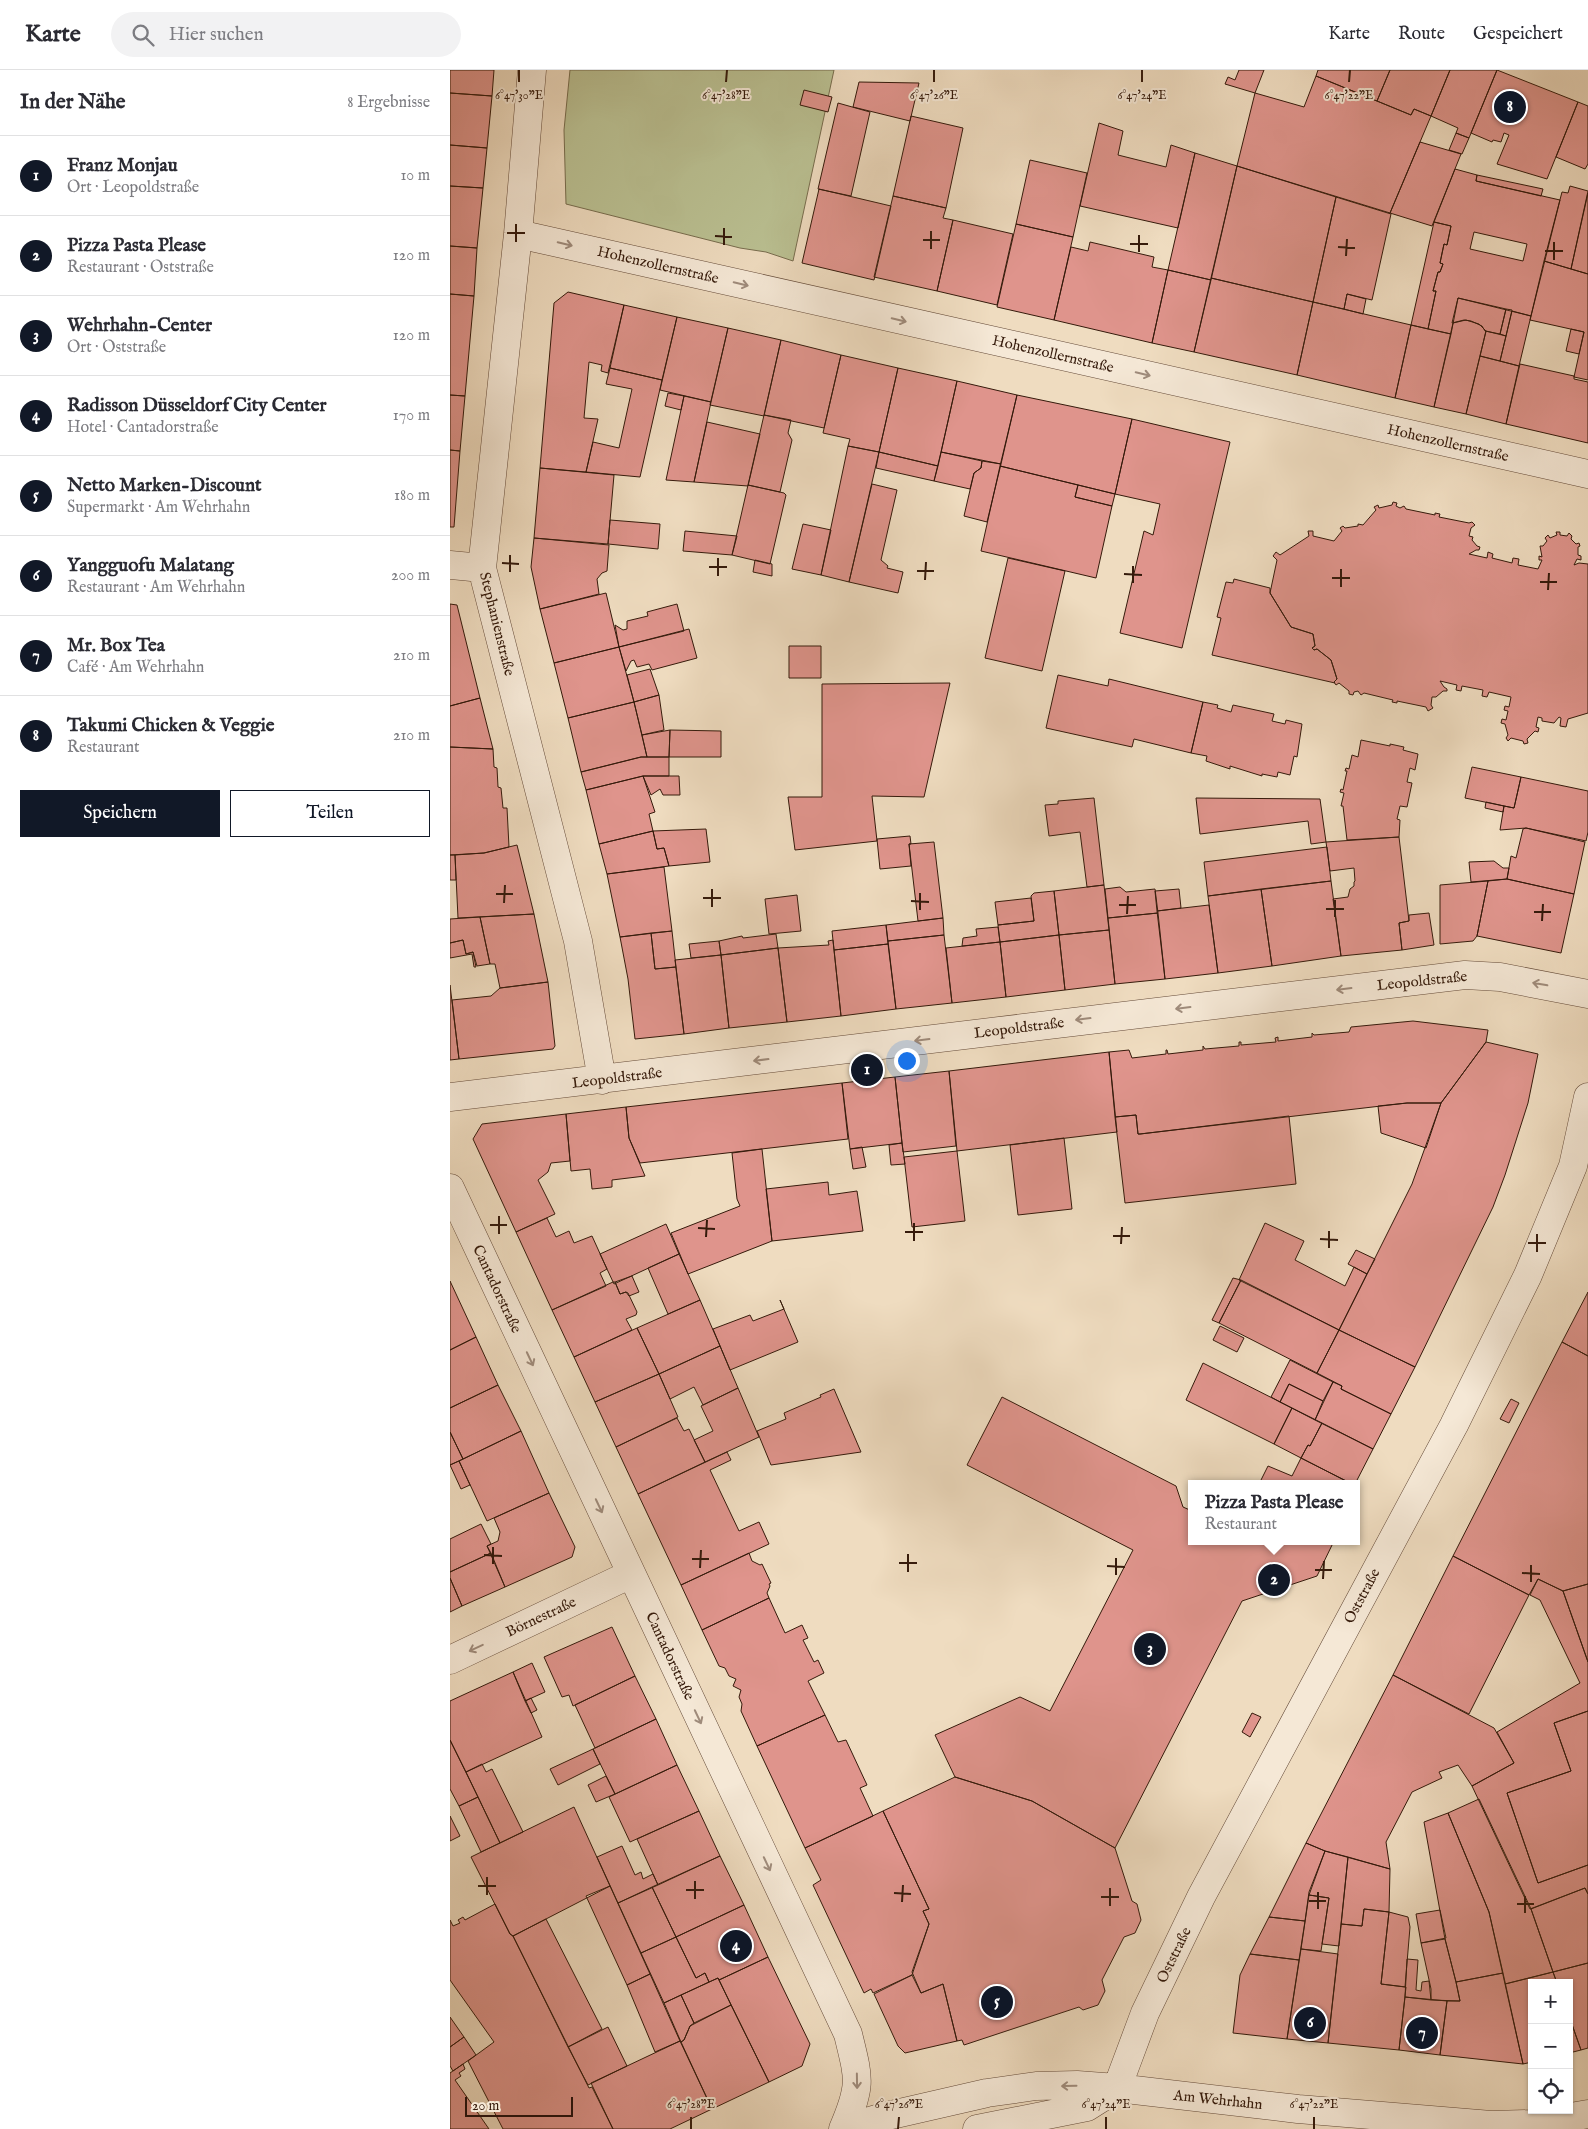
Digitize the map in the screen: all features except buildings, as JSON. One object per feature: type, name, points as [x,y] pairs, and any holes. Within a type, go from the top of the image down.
[{"type":"street","name":"Stephanienstraße","points":[[532,70],[518,234],[482,568],[578,941],[602,1080]]},
{"type":"street","name":"Hohenzollernstraße","points":[[518,234],[1588,474]]},
{"type":"street","points":[[450,565],[482,568]]},
{"type":"street","name":"Leopoldstraße","points":[[450,1097],[1465,975],[1500,977],[1588,994]]},
{"type":"street","name":"Oststraße","points":[[1117,2088],[1145,2013],[1201,1897],[1450,1433],[1528,1275],[1572,1166],[1588,1097]]},
{"type":"street","name":"Cantadorstraße","points":[[450,1188],[848,2034],[858,2076],[857,2090],[843,2129]]},
{"type":"street","name":"Börnestraße","points":[[450,1660],[631,1574]]},
{"type":"street","name":"Am Wehrhahn","points":[[843,2129],[879,2118],[987,2093],[1036,2086],[1077,2085],[1117,2088],[1298,2110],[1491,2125],[1530,2124],[1588,2114]]},
{"type":"street","points":[[977,2129],[1087,2107],[1117,2088]]},
{"type":"green space","points":[[570,70],[834,70],[793,261],[766,252],[740,248],[566,204],[564,130]]},
{"type":"place","name":"Takumi Chicken & Veggie","points":[[1510,107]]},
{"type":"place","name":"Franz Monjau","points":[[867,1070]]},
{"type":"place","name":"Pizza Pasta Please","points":[[1274,1580]]},
{"type":"place","name":"Wehrhahn-Center","points":[[1150,1649]]},
{"type":"place","name":"Radisson Düsseldorf City Center","points":[[736,1946]]},
{"type":"place","name":"Netto Marken-Discount","points":[[997,2002]]},
{"type":"place","name":"Yangguofu Malatang","points":[[1310,2023]]},
{"type":"place","name":"Mr. Box Tea","points":[[1422,2033]]}]
